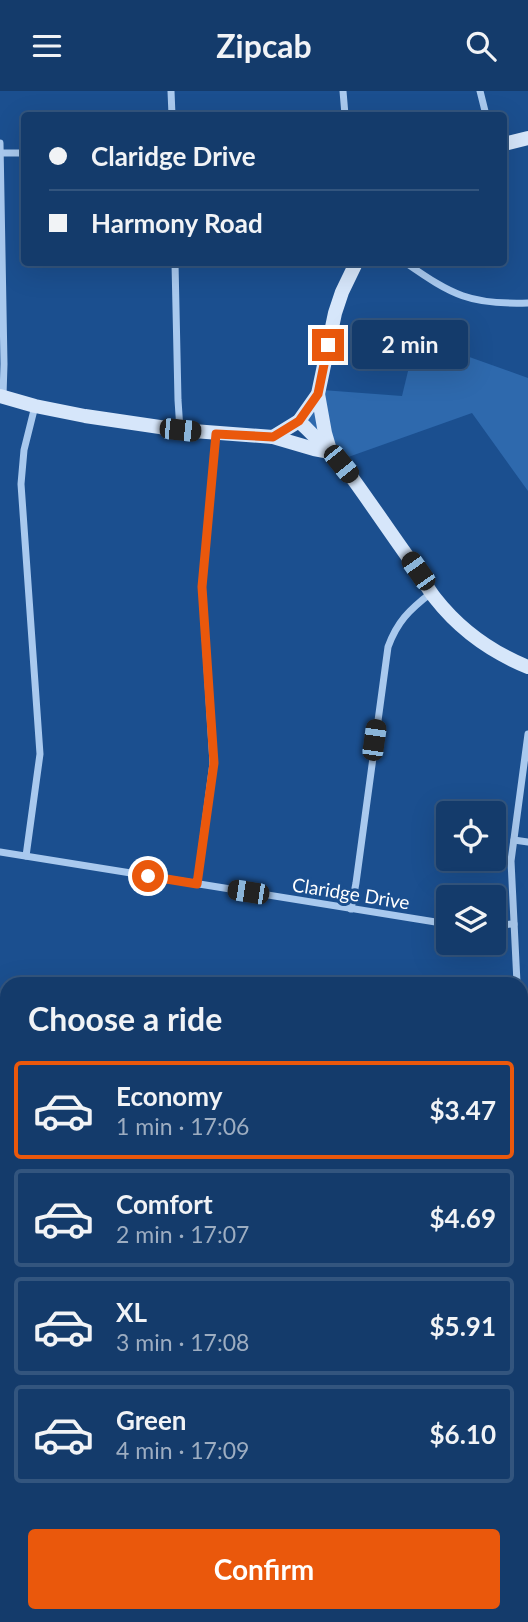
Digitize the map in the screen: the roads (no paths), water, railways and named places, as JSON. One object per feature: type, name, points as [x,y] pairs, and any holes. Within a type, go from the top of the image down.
[{"type":"street","points":[[171,91],[172,112]]},
{"type":"street","points":[[343,91],[345,112]]},
{"type":"street","points":[[480,91],[485,112]]},
{"type":"street","points":[[507,143],[528,138]]},
{"type":"street","points":[[0,143],[4,364],[1,396],[85,416],[180,430],[273,437],[330,452]]},
{"type":"street","points":[[0,153],[21,153]]},
{"type":"street","points":[[175,266],[180,430]]},
{"type":"street","points":[[330,452],[318,394],[335,313],[355,266]]},
{"type":"street","points":[[410,266],[438,285],[467,298],[492,303],[528,303]]},
{"type":"street","points":[[273,437],[299,421],[318,394]]},
{"type":"street","points":[[26,856],[40,754],[21,484],[24,450],[35,406]]},
{"type":"street","points":[[299,421],[352,477],[432,593],[459,625],[501,655],[528,667]]},
{"type":"street","points":[[197,884],[214,763],[202,587],[216,434]]},
{"type":"street","points":[[351,909],[388,647],[399,623],[432,593]]},
{"type":"street","points":[[517,977],[511,861],[528,734]]},
{"type":"street","points":[[514,840],[528,842]]},
{"type":"street","name":"Claridge Drive","points":[[0,852],[436,922]]},
{"type":"street","points":[[506,925],[514,925]]}]
